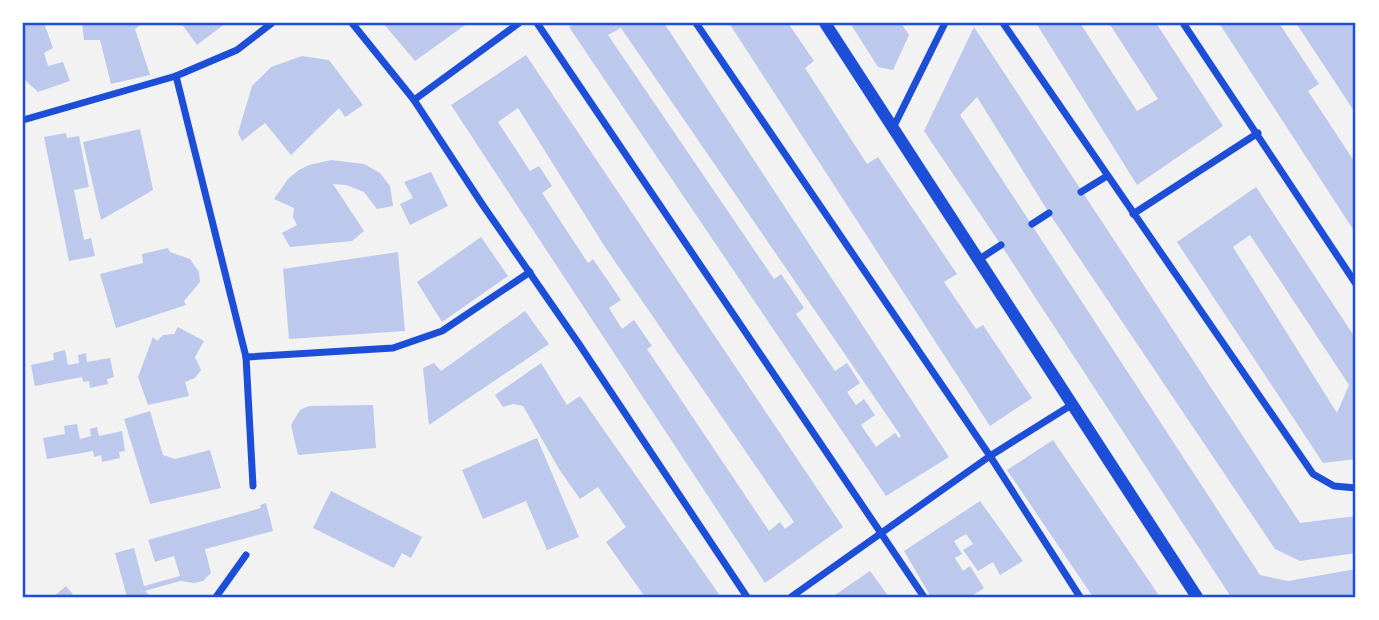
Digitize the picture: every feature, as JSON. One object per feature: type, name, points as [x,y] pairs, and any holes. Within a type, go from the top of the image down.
[{"type":"street","points":[[23,120],[176,76],[237,50],[272,23]]},
{"type":"street","points":[[352,23],[414,100],[747,597]]},
{"type":"street","points":[[414,100],[519,23]]},
{"type":"street","points":[[537,23],[924,597]]},
{"type":"street","points":[[696,23],[990,456],[1080,597]]},
{"type":"street","points":[[825,23],[1197,597]]},
{"type":"street","points":[[894,128],[945,23]]},
{"type":"street","points":[[1003,23],[1313,474],[1334,486],[1356,488]]},
{"type":"street","points":[[1184,23],[1356,284]]},
{"type":"street","points":[[176,76],[246,357],[253,486]]},
{"type":"street","points":[[1133,214],[1258,133]]},
{"type":"street","points":[[1081,192],[1107,176]]},
{"type":"street","points":[[1032,224],[1049,213]]},
{"type":"street","points":[[978,260],[1001,245]]},
{"type":"street","points":[[246,357],[393,348],[442,331],[530,272]]},
{"type":"street","points":[[791,597],[990,456],[1073,404]]},
{"type":"street","points":[[216,597],[246,555]]},
{"type":"building","points":[[23,23],[44,23],[53,48],[44,53],[48,66],[63,62],[70,81],[38,92],[23,78]]},
{"type":"building","points":[[82,23],[143,23],[135,29],[150,75],[111,84],[100,40],[84,40]]},
{"type":"building","points":[[181,23],[226,23],[197,45]]},
{"type":"building","points":[[383,23],[468,23],[415,61]]},
{"type":"building","points":[[575,23],[664,23],[949,457],[886,496],[569,27]],"holes":[[[621,28],[901,436],[899,438],[895,433],[876,447],[861,425],[875,415],[864,399],[856,405],[847,392],[860,383],[847,363],[835,371],[796,314],[804,308],[781,274],[774,279],[608,35]]]},
{"type":"building","points":[[729,23],[788,23],[814,61],[805,68],[867,164],[878,157],[957,274],[944,282],[976,329],[983,325],[1032,398],[990,426]]},
{"type":"building","points":[[850,23],[901,23],[909,35],[893,70],[878,67]]},
{"type":"building","points":[[1036,23],[1080,23],[1137,111],[1158,99],[1109,23],[1156,23],[1223,126],[1137,185]]},
{"type":"building","points":[[1219,23],[1279,23],[1319,84],[1308,91],[1356,164],[1356,234]]},
{"type":"building","points":[[1296,23],[1351,23],[1356,30],[1356,114]]},
{"type":"building","points":[[974,27],[1300,523],[1356,516],[1356,553],[1300,561],[1275,549],[1049,213],[977,97],[960,115],[1260,575],[1288,581],[1356,569],[1356,597],[1231,597],[924,131]]},
{"type":"building","points":[[526,55],[843,527],[765,583],[451,105]],"holes":[[[518,108],[605,247],[794,522],[785,529],[780,522],[769,531],[647,349],[652,346],[634,320],[622,329],[609,308],[621,300],[593,259],[588,263],[542,193],[552,186],[539,166],[530,171],[498,122]]]},
{"type":"building","points":[[302,56],[329,60],[363,105],[345,117],[339,108],[291,155],[265,123],[242,141],[238,133],[252,86],[271,67]]},
{"type":"building","points":[[140,129],[153,190],[101,220],[83,142]]},
{"type":"building","points":[[66,133],[67,138],[79,136],[89,187],[74,190],[84,240],[91,238],[95,256],[69,261],[44,137]]},
{"type":"building","points":[[331,160],[364,164],[380,173],[390,186],[393,206],[377,209],[364,192],[346,185],[333,184],[364,231],[352,241],[290,247],[282,233],[297,225],[293,217],[294,208],[274,199],[288,179],[299,170]]},
{"type":"building","points":[[431,172],[448,206],[410,225],[400,204],[413,198],[404,182]]},
{"type":"building","points":[[1256,187],[1356,339],[1356,459],[1323,463],[1177,242]],"holes":[[[1250,235],[1349,385],[1337,413],[1233,247]]]},
{"type":"building","points":[[481,237],[508,276],[442,322],[417,282]]},
{"type":"building","points":[[168,248],[170,252],[190,259],[199,272],[200,282],[184,301],[186,305],[116,328],[100,274],[143,263],[142,254]]},
{"type":"building","points":[[398,252],[405,331],[289,339],[283,269]]},
{"type":"building","points":[[525,311],[549,344],[429,425],[423,368],[434,363],[441,371]]},
{"type":"building","points":[[178,327],[204,341],[195,357],[201,370],[195,378],[185,382],[189,396],[148,405],[138,377],[153,337],[157,341],[163,335],[174,334]]},
{"type":"building","points":[[65,350],[68,365],[79,363],[78,355],[86,353],[87,362],[110,358],[114,377],[107,379],[108,384],[90,388],[89,381],[83,382],[82,377],[35,386],[31,365],[54,360],[53,353]]},
{"type":"building","points":[[541,363],[567,405],[580,396],[721,597],[645,597],[606,542],[626,527],[598,487],[580,499],[559,469],[523,406],[513,404],[503,407],[495,395]]},
{"type":"building","points":[[373,405],[376,448],[298,455],[291,425],[300,410],[309,406]]},
{"type":"building","points":[[150,411],[163,455],[175,459],[210,450],[221,488],[150,504],[124,419]]},
{"type":"building","points":[[77,424],[80,439],[91,436],[90,429],[97,427],[99,436],[122,431],[125,451],[119,452],[120,458],[102,462],[101,455],[94,457],[93,451],[47,459],[43,438],[65,434],[64,426]]},
{"type":"building","points":[[537,438],[579,537],[547,550],[526,501],[483,519],[462,470]]},
{"type":"building","points":[[1053,440],[1160,597],[1093,597],[1007,470]]},
{"type":"building","points":[[331,491],[422,537],[411,558],[402,553],[394,568],[313,528]]},
{"type":"building","points":[[980,501],[1023,561],[1000,575],[993,562],[978,571],[963,550],[973,544],[966,534],[954,541],[962,554],[955,558],[963,571],[970,566],[984,588],[970,597],[931,597],[904,551]]},
{"type":"building","points":[[266,503],[273,531],[205,549],[211,573],[203,581],[180,581],[145,591],[151,597],[127,597],[115,553],[134,548],[144,586],[180,576],[174,556],[155,562],[148,540],[261,508],[260,505]]},
{"type":"building","points":[[870,571],[889,597],[832,597]]},
{"type":"building","points":[[66,586],[75,597],[53,597]]}]
